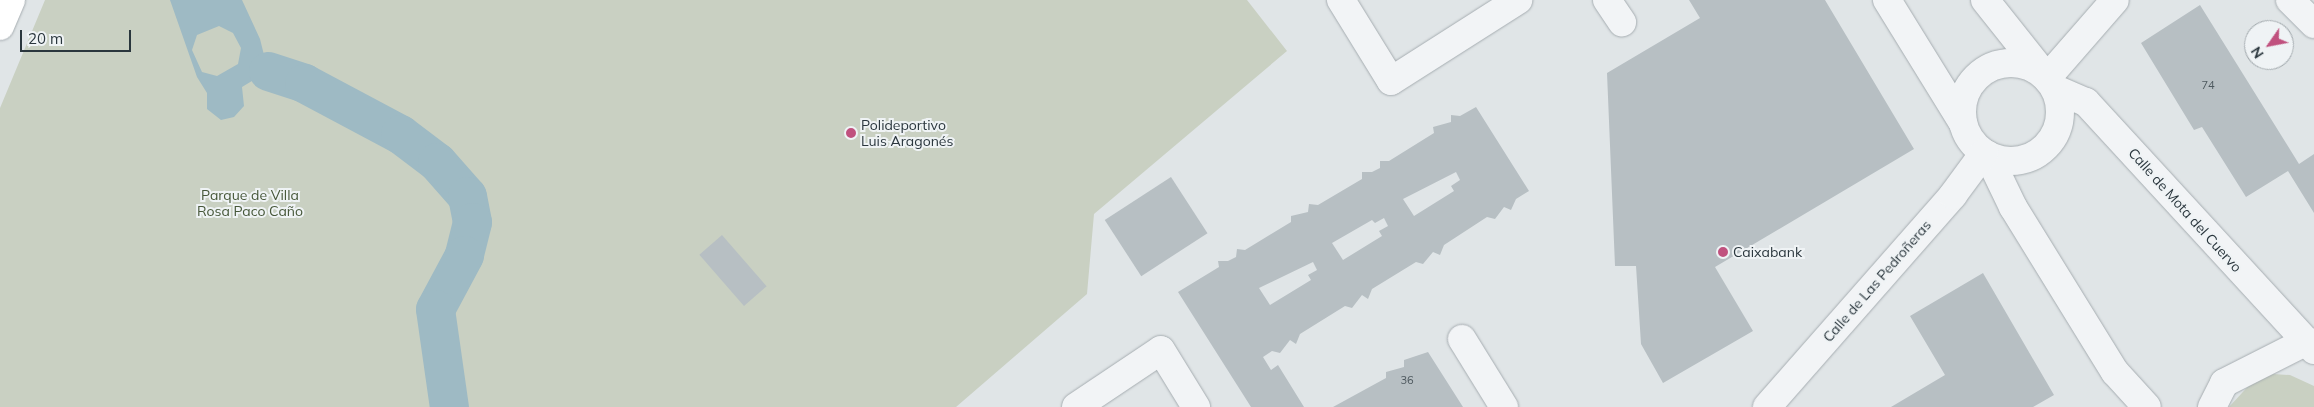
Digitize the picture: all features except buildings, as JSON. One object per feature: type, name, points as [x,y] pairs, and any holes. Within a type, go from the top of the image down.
[{"type":"highway","points":[[0,26],[10,0]]},
{"type":"street","points":[[1341,0],[1391,81],[1518,0]]},
{"type":"street","points":[[1886,0],[1963,123],[1971,140],[1986,154],[2013,207],[2115,372],[2147,407]]},
{"type":"street","name":"Calle de Mota del Cuervo","points":[[1985,0],[2049,81],[2086,102],[2310,346],[2224,383],[2212,407]]},
{"type":"street","points":[[2049,81],[2115,0]]},
{"type":"street","points":[[2290,0],[2314,24]]},
{"type":"street","points":[[1963,123],[1966,93],[1986,70],[2015,63],[2049,81],[2060,116],[2051,142],[2028,159],[2001,160],[1986,154]]},
{"type":"street","name":"Calle de Las Pedroñeras","points":[[1767,407],[1953,195],[1986,154]]},
{"type":"street","points":[[1462,339],[1504,407]]},
{"type":"street","points":[[1076,407],[1161,350],[1196,407]]},
{"type":"green space","name":"Parque de Villa Rosa Paco Caño","points":[[45,0],[1247,0],[1287,51],[1094,214],[1087,294],[956,407],[0,407],[0,108]]},
{"type":"green space","points":[[2273,374],[2290,375],[2314,386],[2314,407],[2229,407],[2254,380]]},
{"type":"water","points":[[170,0],[242,0],[260,39],[268,71],[242,87],[244,106],[234,117],[221,120],[207,109],[207,93],[197,77]],"holes":[[[219,26],[233,33],[241,48],[238,64],[217,76],[202,72],[192,50],[197,35]]]},
{"type":"waterway","points":[[268,71],[304,83],[400,134],[437,162],[467,196],[472,222],[464,255],[435,309],[449,407]]},
{"type":"place","name":"Polideportivo Luis Aragonés","points":[[851,133]]},
{"type":"place","name":"Caixabank","points":[[1723,252]]}]
